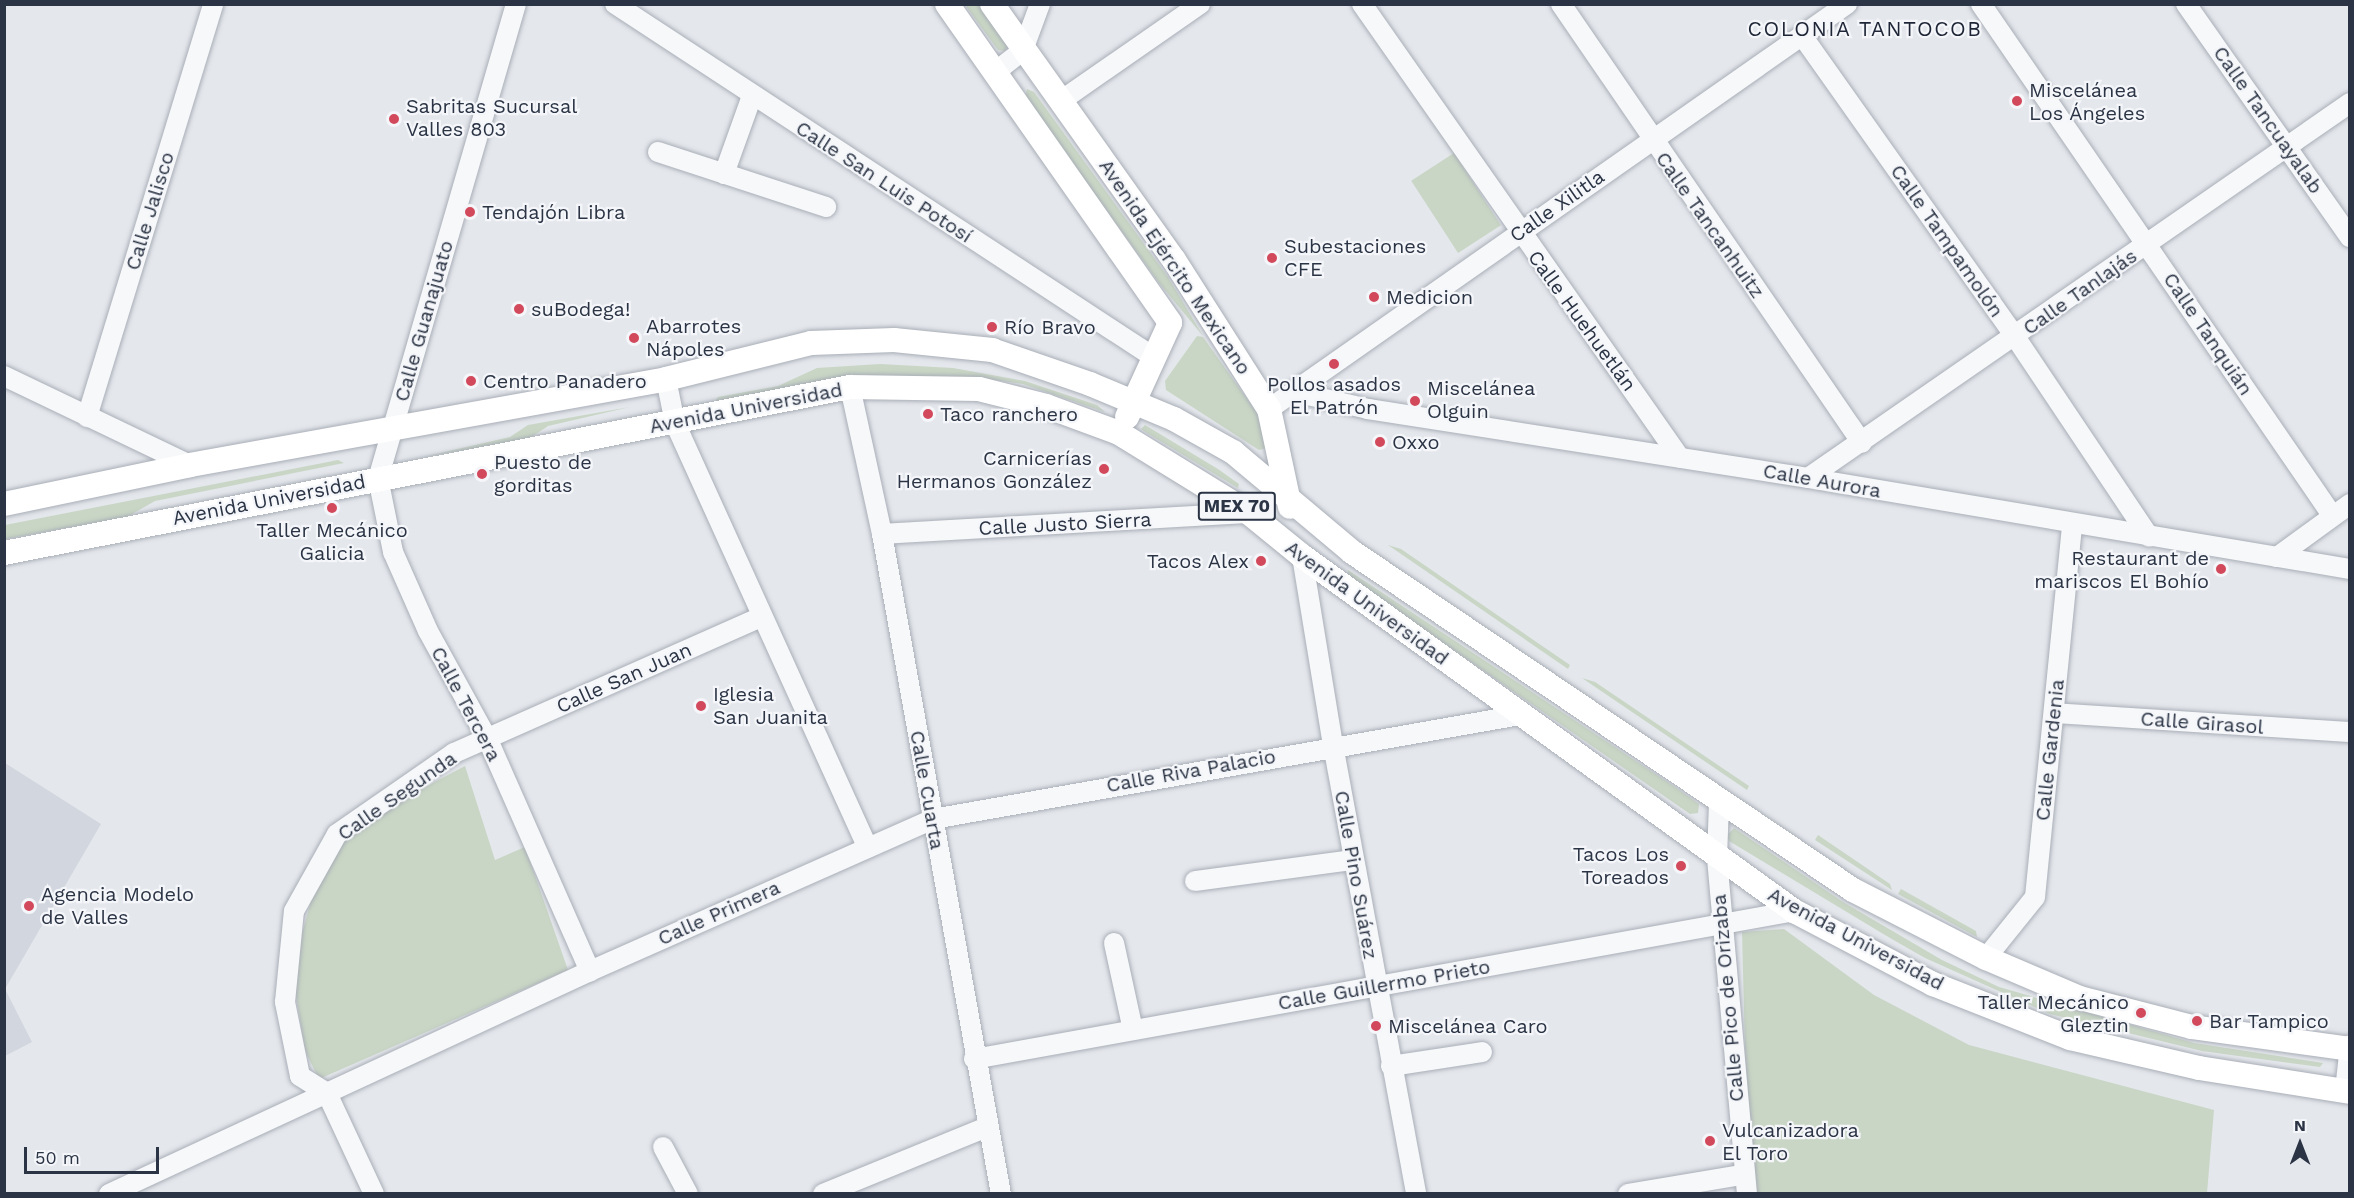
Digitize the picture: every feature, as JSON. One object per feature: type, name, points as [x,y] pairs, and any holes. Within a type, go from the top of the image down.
[{"type":"main road","name":"Avenida Ejército Mexicano","points":[[947,4],[1170,323],[1119,433]]},
{"type":"main road","name":"Avenida Ejército Mexicano","points":[[992,4],[1180,269],[1269,409],[1302,556]]},
{"type":"main road","name":"Avenida Universidad","points":[[4,504],[190,465],[666,379],[812,343],[894,340],[992,350],[1174,419],[1233,452],[1352,552],[1719,803],[1853,890],[1986,958],[2080,998],[2192,1027],[2349,1048]]},
{"type":"main road","name":"Avenida Universidad","points":[[4,553],[378,478],[675,423],[758,403],[850,387],[979,389],[1046,406],[1119,433],[1249,513],[1302,556],[1717,858],[1794,911],[1933,984],[2070,1038],[2199,1068],[2347,1091]]},
{"type":"street","name":"Calle Jalisco","points":[[87,417],[213,4]]},
{"type":"street","name":"Calle Guanajuato","points":[[393,430],[516,4]]},
{"type":"street","name":"Calle San Luis Potosí","points":[[615,4],[752,96],[1155,358]]},
{"type":"street","points":[[994,73],[1023,50],[1040,4]]},
{"type":"street","points":[[1062,100],[1200,4]]},
{"type":"street","name":"Calle Huehuetlán","points":[[1362,4],[1519,233],[1680,458]]},
{"type":"street","name":"Calle Tancanhuitz","points":[[1561,4],[1651,140],[1862,443]]},
{"type":"street","name":"Calle Xilitla","points":[[1269,409],[1847,4]]},
{"type":"street","name":"Calle Tanquián","points":[[1981,4],[2332,515]]},
{"type":"street","name":"Calle Tancuayalab","points":[[2186,4],[2349,237]]},
{"type":"street","name":"Calle Tampamolón","points":[[1803,37],[2016,338],[2149,537]]},
{"type":"street","points":[[724,174],[752,96]]},
{"type":"street","name":"Calle Tanlajás","points":[[1808,477],[2016,338],[2349,103]]},
{"type":"street","points":[[658,152],[826,207]]},
{"type":"street","points":[[4,376],[190,465]]},
{"type":"street","points":[[666,379],[675,423],[761,617],[867,846]]},
{"type":"street","name":"Calle Cuarta","points":[[850,387],[882,534],[974,1059],[1001,1194]]},
{"type":"street","name":"Calle Aurora","points":[[1295,392],[1368,409],[1808,477],[2072,525],[2349,569]]},
{"type":"street","name":"Calle Tercera","points":[[393,430],[378,478],[393,552],[428,632],[488,740],[590,971]]},
{"type":"street","points":[[2277,556],[2349,504]]},
{"type":"street","name":"Calle Justo Sierra","points":[[882,534],[1249,513]]},
{"type":"street","name":"Calle Gardenia","points":[[1986,958],[2035,897],[2072,525]]},
{"type":"street","name":"Calle Pino Suárez","points":[[1302,556],[1353,860],[1416,1194]]},
{"type":"street","name":"Calle San Juan","points":[[488,740],[761,617]]},
{"type":"street","name":"Calle Girasol","points":[[2054,713],[2349,732]]},
{"type":"street","name":"Calle Riva Palacio","points":[[867,846],[933,819],[1333,745],[1520,715]]},
{"type":"street","name":"Calle Segunda","points":[[327,1093],[300,1076],[285,1002],[294,911],[337,834],[454,753],[488,740]]},
{"type":"street","name":"Calle Pico de Orizaba","points":[[1719,803],[1717,858],[1744,1184]]},
{"type":"street","name":"Calle Primera","points":[[109,1194],[590,971],[867,846]]},
{"type":"street","points":[[1195,881],[1353,860]]},
{"type":"street","name":"Calle Guillermo Prieto","points":[[974,1059],[1794,911]]},
{"type":"street","points":[[1114,943],[1133,1030]]},
{"type":"street","points":[[2347,1091],[2349,1048]]},
{"type":"street","points":[[1391,1066],[1482,1052]]},
{"type":"street","points":[[327,1093],[374,1194]]},
{"type":"street","points":[[823,1194],[987,1127]]},
{"type":"street","points":[[663,1147],[688,1194]]},
{"type":"street","points":[[1628,1194],[1744,1184]]},
{"type":"shaded area","name":"Agencia Modelo de Valles","points":[[5,763],[101,824],[5,989]]},
{"type":"shaded area","points":[[5,989],[32,1042],[5,1056]]},
{"type":"green space","points":[[965,5],[979,5],[1008,45],[1005,51],[998,50]]},
{"type":"green space","points":[[1027,89],[1034,92],[1168,277],[1203,336],[1159,283],[1025,98]]},
{"type":"green space","points":[[1454,153],[1501,225],[1458,253],[1411,181]]},
{"type":"green space","points":[[1197,336],[1203,337],[1267,427],[1266,448],[1259,450],[1166,390],[1165,381]]},
{"type":"green space","points":[[880,364],[953,368],[1025,381],[1097,405],[1105,412],[1023,384],[981,378],[714,402],[718,397],[778,386],[817,368]]},
{"type":"green space","points":[[630,407],[548,426],[527,440],[427,456],[510,437],[528,425]]},
{"type":"green space","points":[[1145,425],[1218,469],[1239,484],[1238,488],[1141,429]]},
{"type":"green space","points":[[338,460],[344,463],[155,501],[127,517],[5,539],[5,525]]},
{"type":"green space","points":[[1388,545],[1401,549],[1570,665],[1568,669]]},
{"type":"green space","points":[[1348,570],[1675,787],[1699,804],[1698,813],[1690,814],[1347,576]]},
{"type":"green space","points":[[1582,678],[1595,682],[1749,786],[1747,790]]},
{"type":"green space","points":[[465,766],[495,860],[525,847],[568,970],[319,1079],[305,1051],[295,990],[302,934],[315,886],[345,839],[387,807]]},
{"type":"green space","points":[[1734,828],[1843,902],[1942,960],[1999,987],[2194,1043],[2323,1063],[2320,1067],[2202,1051],[2050,1014],[1925,958],[1890,938],[1729,841],[1727,835]]},
{"type":"green space","points":[[1818,835],[1890,884],[1892,890],[1815,840]]},
{"type":"green space","points":[[1901,889],[1976,931],[1977,937],[1898,894]]},
{"type":"green space","points":[[1784,929],[1874,995],[1969,1045],[2214,1110],[2207,1193],[1757,1193],[1748,1162],[1742,932]]},
{"type":"place","name":"Miscelánea Los Ángeles","points":[[2017,101]]},
{"type":"place","name":"Sabritas Sucursal Valles 803","points":[[394,119]]},
{"type":"place","name":"Tendajón Libra","points":[[470,212]]},
{"type":"place","name":"Subestaciones CFE","points":[[1272,258]]},
{"type":"place","name":"Medicion","points":[[1374,297]]},
{"type":"place","name":"suBodega!","points":[[519,309]]},
{"type":"place","name":"Río Bravo","points":[[992,327]]},
{"type":"place","name":"Abarrotes Nápoles","points":[[634,338]]},
{"type":"place","name":"Pollos asados El Patrón","points":[[1334,364]]},
{"type":"place","name":"Centro Panadero","points":[[471,381]]},
{"type":"place","name":"Miscelánea Olguin","points":[[1415,401]]},
{"type":"place","name":"Taco ranchero","points":[[928,414]]},
{"type":"place","name":"Oxxo","points":[[1380,442]]},
{"type":"place","name":"Carnicerías Hermanos González","points":[[1104,469]]},
{"type":"place","name":"Puesto de gorditas","points":[[482,474]]},
{"type":"place","name":"Taller Mecánico Galicia","points":[[332,508]]},
{"type":"place","name":"Tacos Alex","points":[[1261,561]]},
{"type":"place","name":"Restaurant de mariscos El Bohío","points":[[2221,569]]},
{"type":"place","name":"Iglesia San Juanita","points":[[701,706]]},
{"type":"place","name":"Tacos Los Toreados","points":[[1681,866]]},
{"type":"place","name":"Agencia Modelo de Valles","points":[[29,906]]},
{"type":"place","name":"Taller Mecánico Gleztin","points":[[2141,1013]]},
{"type":"place","name":"Bar Tampico","points":[[2197,1021]]},
{"type":"place","name":"Miscelánea Caro","points":[[1376,1026]]},
{"type":"place","name":"Vulcanizadora El Toro","points":[[1710,1141]]},
{"type":"district","name":"COLONIA TANTOCOB","points":[[1865,29]]}]
